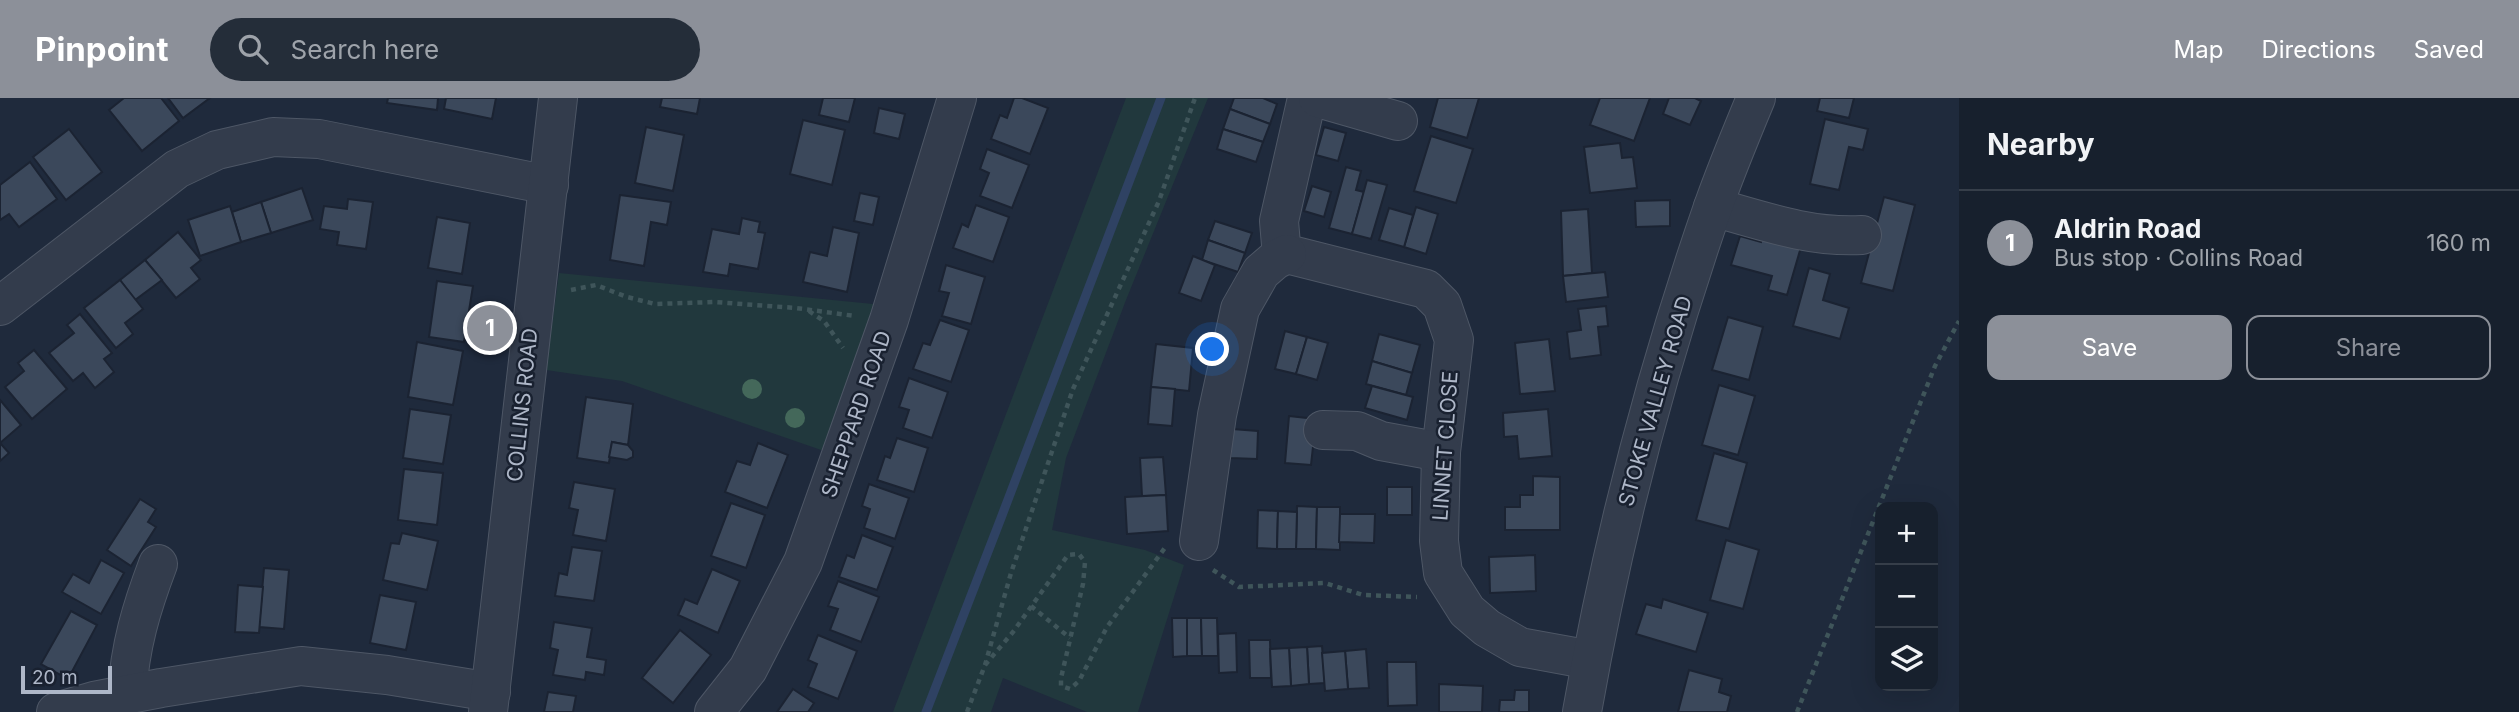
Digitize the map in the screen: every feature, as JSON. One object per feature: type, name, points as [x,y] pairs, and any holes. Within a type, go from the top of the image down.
[{"type":"street","name":"COLLINS ROAD","points":[[489,702],[558,98]]},
{"type":"street","name":"SHEPPARD ROAD","points":[[715,712],[748,669],[803,562],[889,320],[957,98]]},
{"type":"street","points":[[1199,541],[1217,415],[1240,309],[1261,272],[1287,254],[1281,245],[1279,222],[1307,98]]},
{"type":"street","points":[[1318,98],[1398,121]]},
{"type":"street","name":"STOKE VALLEY ROAD","points":[[1582,712],[1619,528],[1638,454],[1713,207],[1756,98]]},
{"type":"street","points":[[0,306],[177,169],[216,150],[272,137],[319,139],[549,186]]},
{"type":"street","points":[[1713,207],[1833,237],[1862,235]]},
{"type":"street","name":"LINNET CLOSE","points":[[1287,254],[1426,289],[1434,294],[1442,305],[1454,340],[1441,452],[1439,541],[1443,573],[1467,611],[1487,628],[1520,647],[1591,660]]},
{"type":"street","points":[[1323,430],[1357,430],[1381,441],[1441,452]]},
{"type":"street","points":[[127,694],[129,657],[139,613],[158,564]]},
{"type":"street","points":[[56,712],[127,694],[301,666],[387,676],[489,702]]},
{"type":"path","points":[[967,712],[985,665],[1011,573],[1073,389],[1158,201],[1195,98]]},
{"type":"path","points":[[533,301],[596,285],[655,304],[714,302],[806,309],[889,320]]},
{"type":"path","points":[[806,309],[824,321],[842,348],[869,378]]},
{"type":"path","points":[[1797,712],[1935,366],[1959,321]]},
{"type":"path","points":[[985,665],[1013,632],[1068,555],[1079,554],[1085,562],[1083,584],[1061,678],[1061,686],[1070,689],[1079,681],[1107,627],[1172,538],[1199,541],[1214,571],[1239,587],[1325,583],[1363,595],[1404,596]]},
{"type":"path","points":[[1031,606],[1070,638]]},
{"type":"green space","points":[[1126,98],[1208,98],[1126,300],[1066,458],[1052,530],[1145,550],[1184,565],[1138,712],[1087,712],[1003,678],[991,712],[893,712]]},
{"type":"green space","points":[[559,273],[883,305],[827,452],[622,381],[546,370]]},
{"type":"building","points":[[124,98],[161,98],[179,121],[142,151],[109,110]]},
{"type":"building","points":[[168,98],[210,98],[183,118]]},
{"type":"building","points":[[388,98],[438,98],[437,110],[387,103]]},
{"type":"building","points":[[446,98],[496,98],[492,119],[444,109]]},
{"type":"building","points":[[662,98],[700,98],[697,114],[660,107]]},
{"type":"building","points":[[823,98],[855,98],[849,122],[819,115]]},
{"type":"building","points":[[1014,98],[1022,98],[1048,108],[1030,154],[991,139],[1000,115],[1007,118]]},
{"type":"building","points":[[1234,98],[1263,98],[1277,104],[1270,124],[1230,109]]},
{"type":"building","points":[[1438,98],[1479,98],[1467,138],[1430,127]]},
{"type":"building","points":[[1600,98],[1650,98],[1634,141],[1590,125]]},
{"type":"building","points":[[1669,98],[1695,98],[1701,101],[1690,125],[1663,114]]},
{"type":"building","points":[[1820,98],[1854,98],[1849,118],[1817,111]]},
{"type":"building","points":[[879,108],[905,114],[899,139],[874,133]]},
{"type":"building","points":[[1230,109],[1270,124],[1263,142],[1223,129]]},
{"type":"building","points":[[1825,119],[1868,129],[1863,150],[1849,147],[1839,190],[1810,184]]},
{"type":"building","points":[[803,120],[845,130],[832,185],[790,174]]},
{"type":"building","points":[[646,127],[684,135],[673,191],[635,183]]},
{"type":"building","points":[[1324,127],[1346,133],[1338,161],[1316,155]]},
{"type":"building","points":[[69,129],[102,172],[66,200],[33,157]]},
{"type":"building","points":[[1223,129],[1263,142],[1256,162],[1217,149]]},
{"type":"building","points":[[1431,136],[1473,149],[1456,203],[1414,191]]},
{"type":"building","points":[[1620,143],[1622,158],[1633,157],[1637,188],[1590,193],[1584,147]]},
{"type":"building","points":[[987,149],[1029,165],[1012,208],[980,196],[989,173],[980,169]]},
{"type":"building","points":[[30,162],[57,199],[19,227],[9,214],[0,220],[0,185]]},
{"type":"building","points":[[1346,167],[1361,171],[1356,190],[1364,192],[1352,234],[1329,228]]},
{"type":"building","points":[[1367,180],[1387,185],[1371,239],[1352,234]]},
{"type":"building","points":[[1312,186],[1331,192],[1324,217],[1304,211]]},
{"type":"building","points":[[302,188],[313,220],[271,233],[261,202]]},
{"type":"building","points":[[860,193],[879,197],[873,225],[854,221]]},
{"type":"building","points":[[620,195],[671,202],[667,225],[651,222],[644,266],[610,260]]},
{"type":"building","points":[[1884,197],[1915,205],[1893,291],[1861,283]]},
{"type":"building","points":[[348,199],[373,202],[366,249],[337,245],[339,232],[320,229],[324,206],[347,209]]},
{"type":"building","points":[[1670,200],[1670,226],[1636,227],[1635,201]]},
{"type":"building","points":[[261,202],[271,233],[241,242],[232,212]]},
{"type":"building","points":[[976,205],[1009,217],[993,262],[953,248],[962,224],[968,227]]},
{"type":"building","points":[[230,206],[241,242],[200,256],[188,220]]},
{"type":"building","points":[[1416,207],[1438,214],[1426,254],[1404,247]]},
{"type":"building","points":[[1389,208],[1413,215],[1404,247],[1379,240]]},
{"type":"building","points":[[1588,209],[1592,273],[1563,276],[1561,211]]},
{"type":"building","points":[[437,217],[470,223],[462,274],[428,268]]},
{"type":"building","points":[[742,218],[760,222],[758,232],[765,233],[758,269],[730,264],[728,276],[703,272],[712,229],[739,234]]},
{"type":"building","points":[[1215,221],[1252,233],[1245,253],[1208,240]]},
{"type":"building","points":[[833,227],[859,233],[847,292],[803,282],[810,252],[827,256]]},
{"type":"building","points":[[178,232],[201,260],[191,268],[200,279],[176,298],[145,260]]},
{"type":"building","points":[[1740,236],[1761,242],[1762,236],[1801,247],[1787,295],[1768,290],[1772,276],[1731,265]]},
{"type":"building","points":[[1208,240],[1245,253],[1238,272],[1202,260]]},
{"type":"building","points":[[1193,256],[1215,265],[1201,301],[1179,293]]},
{"type":"building","points":[[145,260],[162,280],[135,300],[120,280]]},
{"type":"building","points":[[946,265],[985,277],[971,324],[942,316],[949,293],[939,291]]},
{"type":"building","points":[[1809,268],[1830,274],[1823,300],[1849,308],[1840,339],[1793,326]]},
{"type":"building","points":[[1605,272],[1608,297],[1566,302],[1563,276]]},
{"type":"building","points":[[120,280],[143,309],[125,323],[133,334],[116,348],[84,308]]},
{"type":"building","points":[[437,281],[473,286],[464,342],[429,337]]},
{"type":"building","points":[[1606,306],[1608,326],[1598,327],[1601,355],[1570,359],[1567,332],[1581,330],[1578,309]]},
{"type":"building","points":[[80,314],[112,353],[104,359],[114,372],[95,388],[83,373],[73,381],[49,353],[74,333],[67,325]]},
{"type":"building","points":[[1728,317],[1763,327],[1749,380],[1712,370]]},
{"type":"building","points":[[940,320],[969,330],[951,382],[913,369],[923,343],[930,345]]},
{"type":"building","points":[[1285,331],[1307,337],[1296,374],[1275,369]]},
{"type":"building","points":[[1379,334],[1420,345],[1412,373],[1372,361]]},
{"type":"building","points":[[1307,337],[1328,343],[1317,380],[1296,374]]},
{"type":"building","points":[[1549,339],[1555,391],[1520,394],[1515,343]]},
{"type":"building","points":[[417,342],[463,351],[453,405],[408,397]]},
{"type":"building","points":[[1156,344],[1193,348],[1189,391],[1151,387]]},
{"type":"building","points":[[34,350],[67,389],[32,419],[5,387],[24,371],[18,363]]},
{"type":"building","points":[[1372,361],[1412,373],[1406,395],[1366,384]]},
{"type":"building","points":[[909,378],[948,392],[932,438],[903,428],[909,410],[899,407]]},
{"type":"building","points":[[1719,385],[1755,396],[1738,455],[1702,445]]},
{"type":"building","points":[[1372,386],[1413,397],[1407,420],[1365,408]]},
{"type":"building","points":[[1151,387],[1175,389],[1172,426],[1148,424]]},
{"type":"building","points":[[586,397],[633,404],[628,445],[612,442],[609,463],[577,458]]},
{"type":"building","points":[[0,400],[21,425],[0,443]]},
{"type":"building","points":[[410,409],[451,415],[443,464],[403,458]]},
{"type":"building","points":[[1548,409],[1552,456],[1519,459],[1517,436],[1504,437],[1503,413]]},
{"type":"building","points":[[1289,416],[1316,419],[1311,465],[1285,463]]},
{"type":"building","points":[[1232,429],[1258,431],[1257,459],[1230,458]]},
{"type":"building","points":[[897,438],[928,448],[914,492],[877,480],[885,456],[890,458]]},
{"type":"building","points":[[612,442],[628,445],[633,451],[633,457],[627,460],[609,457]]},
{"type":"building","points":[[0,443],[9,453],[0,461]]},
{"type":"building","points":[[758,443],[788,455],[767,508],[725,492],[737,461],[750,465]]},
{"type":"building","points":[[1714,453],[1747,463],[1729,529],[1696,520]]},
{"type":"building","points":[[1163,457],[1166,495],[1142,496],[1140,458]]},
{"type":"building","points":[[404,469],[443,473],[437,525],[398,520]]},
{"type":"building","points":[[1533,476],[1560,477],[1560,530],[1505,530],[1505,507],[1520,507],[1520,495],[1533,495]]},
{"type":"building","points":[[574,482],[615,489],[606,541],[573,535],[578,510],[569,508]]},
{"type":"building","points":[[869,484],[909,498],[895,539],[864,528],[870,509],[862,506]]},
{"type":"building","points":[[1387,487],[1412,487],[1412,515],[1387,515]]},
{"type":"building","points":[[1166,495],[1168,531],[1127,534],[1125,497]]},
{"type":"building","points":[[140,499],[156,509],[148,522],[156,527],[131,566],[107,550]]},
{"type":"building","points":[[731,503],[765,515],[746,568],[711,556]]},
{"type":"building","points":[[1297,506],[1317,507],[1316,549],[1296,549]]},
{"type":"building","points":[[1317,507],[1340,507],[1340,550],[1316,549]]},
{"type":"building","points":[[1258,510],[1278,511],[1277,549],[1257,548]]},
{"type":"building","points":[[1278,511],[1297,512],[1296,549],[1277,549]]},
{"type":"building","points":[[1340,514],[1375,514],[1374,543],[1339,542]]},
{"type":"building","points":[[402,533],[438,541],[427,590],[383,580],[391,543],[399,544]]},
{"type":"building","points":[[862,535],[893,547],[877,590],[839,577],[847,555],[854,558]]},
{"type":"building","points":[[1726,540],[1759,550],[1743,609],[1710,600]]},
{"type":"building","points":[[572,547],[602,551],[594,601],[555,596],[559,573],[567,575]]},
{"type":"building","points":[[1535,555],[1536,591],[1490,593],[1489,557]]},
{"type":"building","points":[[101,560],[124,573],[101,614],[62,592],[73,574],[89,583]]},
{"type":"building","points":[[264,568],[289,570],[284,629],[259,627]]},
{"type":"building","points":[[712,569],[740,581],[718,633],[678,615],[685,599],[697,604]]},
{"type":"building","points":[[838,581],[879,597],[861,642],[830,630],[838,609],[828,606]]},
{"type":"building","points":[[238,585],[263,587],[259,633],[235,632]]},
{"type":"building","points":[[380,595],[416,602],[406,650],[370,643]]},
{"type":"building","points":[[1663,599],[1708,613],[1696,652],[1636,634],[1646,604],[1661,608]]},
{"type":"building","points":[[71,611],[97,625],[68,679],[41,664]]},
{"type":"building","points":[[1172,618],[1187,618],[1187,656],[1173,657]]},
{"type":"building","points":[[1187,618],[1201,618],[1202,656],[1187,656]]},
{"type":"building","points":[[1201,618],[1217,618],[1218,656],[1202,656]]},
{"type":"building","points":[[554,622],[592,628],[587,657],[606,660],[604,675],[586,672],[585,680],[553,675],[558,650],[550,648]]},
{"type":"building","points":[[680,630],[711,655],[673,703],[642,678]]},
{"type":"building","points":[[1236,633],[1237,672],[1219,673],[1218,634]]},
{"type":"building","points":[[818,635],[857,651],[838,699],[808,687],[817,664],[808,660]]},
{"type":"building","points":[[1249,640],[1270,640],[1271,678],[1250,678]]},
{"type":"building","points":[[1322,646],[1325,683],[1309,684],[1307,647]]},
{"type":"building","points":[[1307,647],[1309,684],[1291,686],[1289,648]]},
{"type":"building","points":[[1289,648],[1291,686],[1272,687],[1270,649]]},
{"type":"building","points":[[1366,649],[1369,688],[1348,689],[1345,651]]},
{"type":"building","points":[[1345,651],[1348,689],[1325,691],[1322,653]]},
{"type":"building","points":[[1387,662],[1416,662],[1417,705],[1388,706]]},
{"type":"building","points":[[1689,670],[1722,679],[1719,692],[1731,696],[1727,712],[1678,712]]},
{"type":"building","points":[[1439,684],[1483,686],[1482,712],[1439,712]]},
{"type":"building","points":[[793,689],[814,703],[808,712],[777,712]]},
{"type":"building","points":[[1515,690],[1529,690],[1529,712],[1499,712],[1500,700],[1514,700]]},
{"type":"building","points":[[548,692],[576,696],[573,712],[544,712]]},
{"type":"waterway","points":[[926,712],[1161,98]]},
{"type":"place","name":"Aldrin Road","points":[[490,328]]}]
